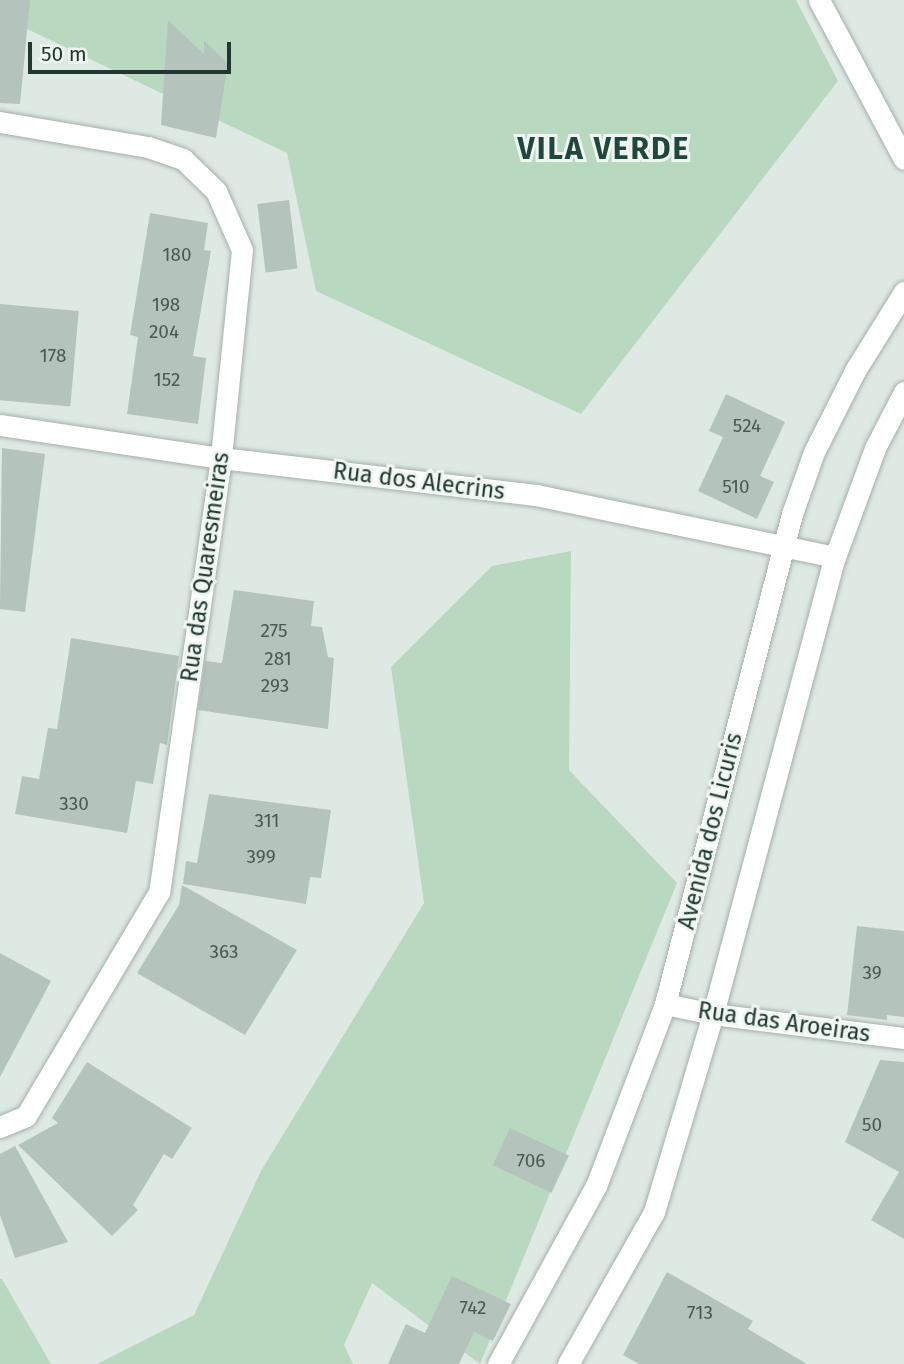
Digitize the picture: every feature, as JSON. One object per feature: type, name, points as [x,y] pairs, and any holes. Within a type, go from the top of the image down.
[{"type":"street","points":[[819,0],[904,159]]},
{"type":"street","name":"Rua das Quaresmeiras","points":[[0,122],[148,147],[183,159],[216,191],[242,250],[221,458],[159,892],[26,1115],[0,1127]]},
{"type":"street","name":"Avenida dos Licuris","points":[[498,1364],[596,1186],[665,1004],[784,546],[814,452],[856,369],[904,292]]},
{"type":"street","points":[[568,1364],[654,1212],[713,1014],[835,557],[875,448],[904,392]]},
{"type":"street","name":"Rua dos Alecrins","points":[[0,425],[221,458],[536,495],[835,557]]},
{"type":"street","name":"Rua das Aroeiras","points":[[665,1004],[713,1014],[904,1038]]},
{"type":"green space","points":[[0,0],[796,0],[838,81],[581,414],[316,291],[287,153],[0,16]]},
{"type":"green space","points":[[571,551],[569,770],[677,883],[480,1364],[372,1283],[344,1345],[353,1364],[97,1364],[194,1315],[261,1171],[424,903],[391,667],[492,566]]},
{"type":"green space","points":[[2,1279],[51,1364],[0,1364]]},
{"type":"building","points":[[0,0],[30,0],[20,104],[0,103]]},
{"type":"building","points":[[168,20],[204,54],[204,41],[228,63],[216,138],[161,125]]},
{"type":"building","points":[[289,200],[297,268],[266,272],[257,204]]},
{"type":"building","points":[[150,213],[208,223],[204,250],[211,251],[193,356],[206,358],[198,424],[127,414],[138,337],[130,335]]},
{"type":"building","points":[[0,304],[79,311],[70,407],[0,400]]},
{"type":"building","points":[[726,394],[785,422],[760,476],[774,482],[757,519],[698,491],[723,437],[709,431]]},
{"type":"building","points":[[2,448],[45,454],[25,612],[0,609]]},
{"type":"building","points":[[234,590],[314,601],[311,626],[322,627],[328,657],[334,658],[328,729],[198,710],[205,661],[222,663]]},
{"type":"building","points":[[71,638],[179,656],[167,745],[160,743],[153,784],[136,781],[127,833],[15,814],[22,776],[39,779],[48,728],[57,729]]},
{"type":"building","points":[[209,794],[331,810],[321,878],[310,877],[306,904],[183,884],[186,861],[197,863]]},
{"type":"building","points":[[182,885],[297,950],[245,1035],[137,973],[179,905]]},
{"type":"building","points":[[857,926],[904,931],[904,1017],[887,1015],[887,1020],[847,1015]]},
{"type":"building","points":[[0,953],[51,981],[0,1077]]},
{"type":"building","points":[[880,1060],[904,1062],[904,1239],[871,1220],[899,1172],[845,1142]]},
{"type":"building","points":[[87,1062],[192,1128],[172,1159],[164,1154],[133,1205],[138,1210],[112,1236],[18,1145],[58,1123],[52,1118]]},
{"type":"building","points":[[510,1128],[569,1155],[552,1193],[493,1165]]},
{"type":"building","points":[[15,1146],[68,1242],[15,1258],[0,1215],[0,1154]]},
{"type":"building","points":[[667,1272],[753,1321],[748,1329],[807,1364],[639,1364],[623,1355]]},
{"type":"building","points":[[452,1276],[511,1304],[493,1341],[474,1332],[459,1364],[388,1364],[406,1324],[425,1333]]},
{"type":"district","name":"VILA VERDE","points":[[604,149]]}]
